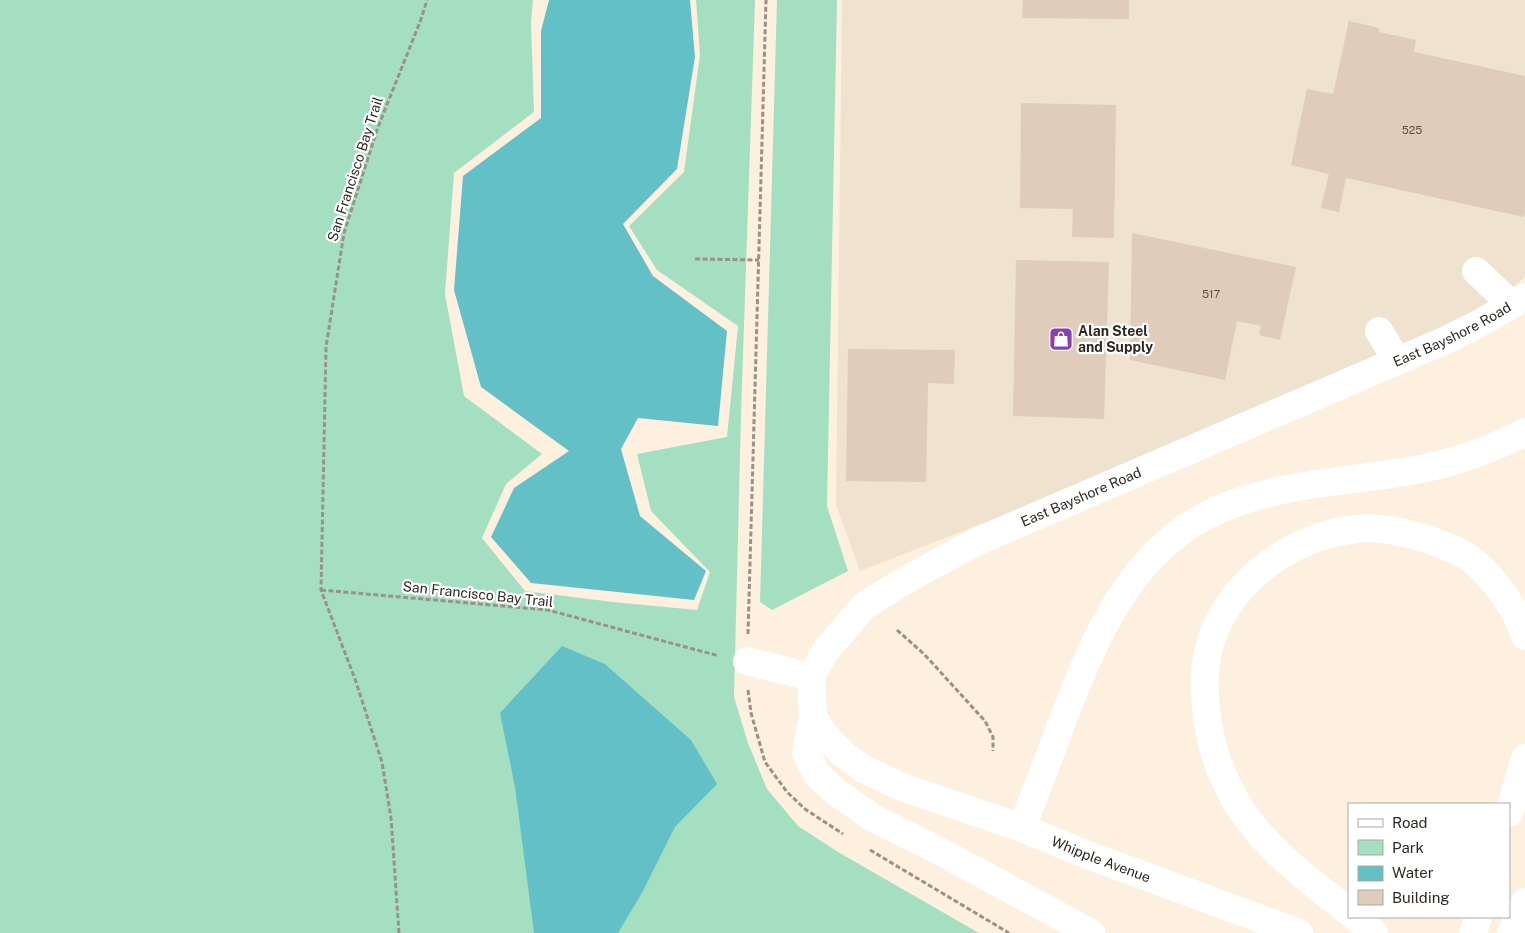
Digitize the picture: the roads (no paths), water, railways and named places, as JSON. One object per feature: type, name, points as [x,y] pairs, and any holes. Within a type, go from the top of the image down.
[{"type":"main road","points":[[1476,271],[1519,301]]},
{"type":"main road","name":"East Bayshore Road","points":[[1091,933],[873,818],[836,792],[817,775],[806,752],[813,717],[812,677],[826,650],[865,605],[960,550],[1446,340],[1519,301]]},
{"type":"main road","points":[[1379,331],[1397,361]]},
{"type":"main road","points":[[1022,828],[1083,668],[1098,635],[1122,595],[1156,552],[1180,531],[1209,514],[1256,496],[1311,485],[1427,468],[1458,460],[1501,444],[1525,432]]},
{"type":"main road","points":[[1348,911],[1271,847],[1251,823],[1228,785],[1215,754],[1207,722],[1205,696],[1207,655],[1219,622],[1236,594],[1278,556],[1302,543],[1328,534],[1357,529],[1386,529],[1428,540],[1467,556],[1487,574],[1506,597],[1521,623],[1525,636]]},
{"type":"main road","points":[[747,661],[812,677]]},
{"type":"main road","name":"Whipple Avenue","points":[[813,717],[826,737],[843,754],[862,768],[902,786],[1022,828],[1084,854],[1299,933]]},
{"type":"main road","points":[[1510,810],[1525,758]]},
{"type":"main road","points":[[1512,933],[1525,902]]},
{"type":"main road","points":[[1356,918],[1374,933]]},
{"type":"main road","points":[[1473,933],[1478,918]]},
{"type":"water","points":[[549,0],[690,0],[695,57],[677,169],[623,224],[653,276],[727,331],[718,426],[638,418],[621,449],[640,516],[706,571],[694,600],[531,583],[491,537],[514,488],[569,451],[481,387],[454,290],[463,176],[541,118],[541,31]]},
{"type":"water","points":[[562,646],[605,664],[691,740],[717,784],[675,827],[643,891],[618,933],[534,933],[515,787],[500,713]]},
{"type":"place","name":"Alan Steel and Supply","points":[[1061,339]]}]
